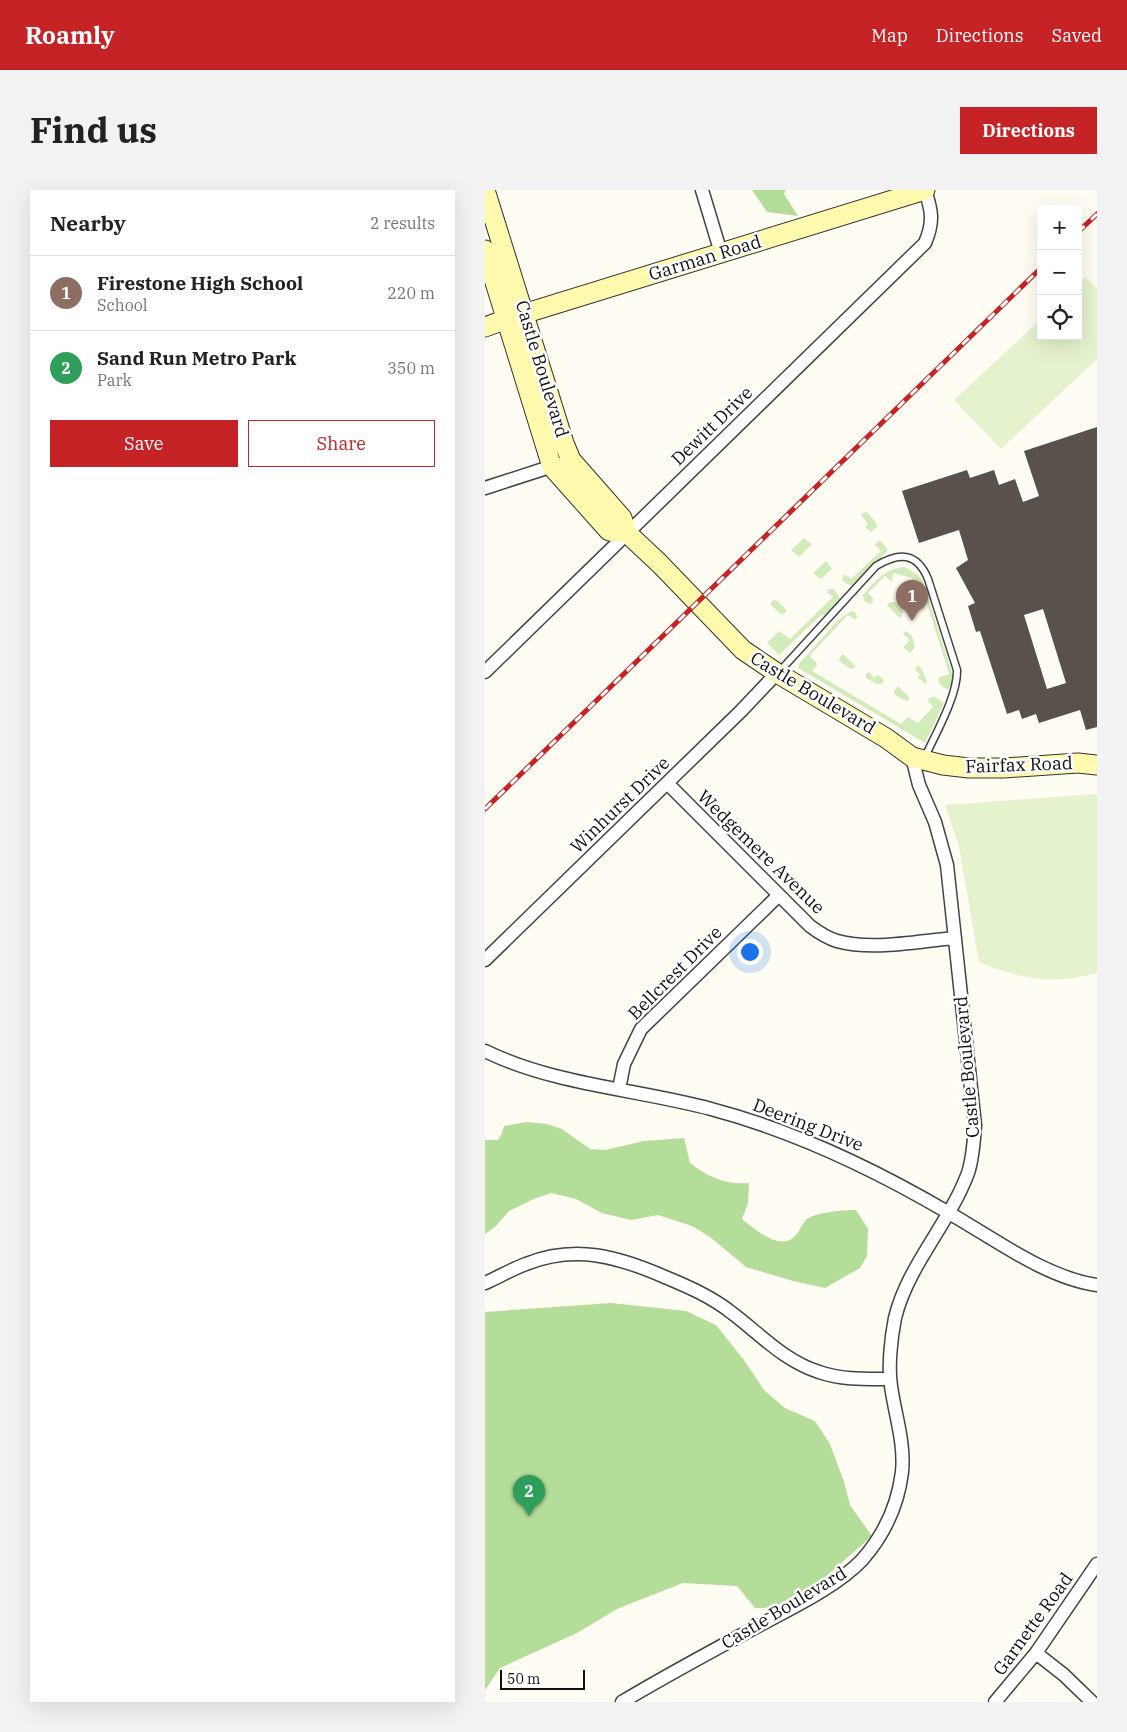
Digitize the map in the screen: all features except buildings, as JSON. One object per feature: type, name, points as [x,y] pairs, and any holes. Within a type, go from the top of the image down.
[{"type":"street","name":"Castle Boulevard","points":[[485,190],[552,466],[609,531],[627,533]]},
{"type":"street","points":[[702,190],[721,253]]},
{"type":"street","name":"Garman Road","points":[[485,327],[925,190]]},
{"type":"street","name":"Dewitt Drive","points":[[485,672],[925,243],[931,230],[931,209],[925,190]]},
{"type":"street","name":"Castle Boulevard","points":[[485,250],[516,316],[571,460],[622,518],[627,533],[659,563],[743,650],[777,673],[918,759],[919,785],[935,822],[943,847],[952,900],[975,1125],[973,1153],[967,1174],[913,1274],[895,1318],[891,1343],[890,1379],[901,1435],[902,1470],[894,1509],[872,1548],[860,1562],[841,1578],[814,1595],[622,1702]]},
{"type":"street","points":[[485,488],[571,460]]},
{"type":"street","name":"Winhurst Drive","points":[[485,960],[741,712],[777,673]]},
{"type":"street","name":"Fairfax Road","points":[[918,759],[958,767],[979,768],[1078,763],[1097,765]]},
{"type":"street","name":"Wedgemere Avenue","points":[[667,783],[809,926],[826,936],[847,944],[866,946],[955,938]]},
{"type":"street","name":"Bellcrest Drive","points":[[619,1089],[624,1064],[641,1029],[778,896]]},
{"type":"street","name":"Deering Drive","points":[[485,1051],[572,1081],[666,1098],[750,1120],[845,1156],[948,1212],[1052,1272],[1097,1285]]},
{"type":"street","points":[[485,1283],[527,1264],[546,1258],[565,1254],[608,1256],[652,1271],[705,1295],[724,1307],[778,1351],[803,1366],[834,1376],[854,1379],[890,1379]]},
{"type":"street","name":"Garnette Road","points":[[995,1702],[1036,1653],[1097,1564]]},
{"type":"street","points":[[1036,1653],[1064,1675],[1092,1702]]},
{"type":"lane","points":[[777,673],[876,566],[894,557],[909,557],[916,561],[924,569],[954,660],[957,680],[949,704],[918,759]]},
{"type":"green space","points":[[752,190],[786,190],[784,194],[798,216],[767,212]]},
{"type":"green space","points":[[1086,277],[1097,289],[1097,359],[1001,449],[954,400],[1037,323],[1037,340],[1082,340],[1082,280]]},
{"type":"green space","points":[[867,512],[877,527],[871,532],[865,527],[868,524],[861,515]]},
{"type":"green space","points":[[804,538],[812,544],[799,557],[791,550]]},
{"type":"green space","points":[[881,541],[888,550],[854,586],[842,580],[844,574],[851,579],[881,551],[875,545]]},
{"type":"green space","points":[[826,561],[832,569],[821,579],[813,573]]},
{"type":"green space","points":[[905,567],[918,575],[923,582],[953,676],[951,688],[945,688],[939,681],[939,677],[949,674],[921,584],[913,584],[912,578],[893,573],[892,582],[885,576],[868,593],[874,600],[870,604],[864,601],[863,595],[881,576],[892,570]]},
{"type":"green space","points":[[829,589],[834,589],[841,600],[825,615],[821,615],[779,655],[767,643],[779,631],[790,639],[833,597],[827,592]]},
{"type":"green space","points":[[774,600],[778,601],[787,611],[782,615],[771,605],[771,602]]},
{"type":"green space","points":[[890,602],[895,602],[903,612],[901,618],[887,605]]},
{"type":"green space","points":[[851,611],[855,612],[856,620],[848,615],[811,654],[810,657],[817,665],[812,671],[901,724],[908,717],[918,723],[933,707],[927,700],[935,697],[944,703],[925,743],[798,668],[799,664],[838,620]]},
{"type":"green space","points":[[906,631],[912,636],[915,647],[910,653],[903,647],[910,640],[903,634]]},
{"type":"green space","points":[[843,654],[856,667],[851,669],[839,661]]},
{"type":"green space","points":[[918,665],[927,681],[926,684],[918,678],[920,675],[915,669]]},
{"type":"green space","points":[[869,672],[874,678],[878,675],[884,680],[882,684],[877,684],[866,678],[866,674]]},
{"type":"green space","points":[[898,686],[909,697],[909,700],[906,701],[895,695],[894,691]]},
{"type":"green space","points":[[1097,795],[1097,973],[1065,979],[1037,979],[1009,973],[979,962],[959,847],[945,805]]},
{"type":"green space","points":[[527,1122],[547,1124],[562,1129],[590,1149],[605,1150],[644,1141],[684,1138],[690,1163],[697,1168],[718,1179],[733,1183],[749,1183],[748,1203],[742,1219],[768,1238],[783,1242],[790,1240],[807,1219],[830,1212],[856,1210],[868,1229],[867,1256],[860,1268],[825,1288],[746,1267],[710,1237],[692,1226],[658,1215],[631,1220],[602,1213],[576,1199],[551,1193],[509,1211],[496,1226],[485,1234],[485,1140],[498,1140],[504,1126]]},
{"type":"green space","points":[[611,1303],[686,1311],[716,1325],[744,1360],[764,1390],[785,1408],[815,1421],[830,1444],[850,1505],[872,1536],[823,1579],[773,1608],[755,1608],[737,1586],[683,1583],[617,1609],[577,1633],[500,1668],[485,1690],[485,1312]]},
{"type":"railway","points":[[1082,228],[1097,214]]},
{"type":"railway","points":[[485,809],[1037,272]]},
{"type":"place","name":"Firestone High School","points":[[912,621]]},
{"type":"place","name":"Sand Run Metro Park","points":[[529,1516]]}]
